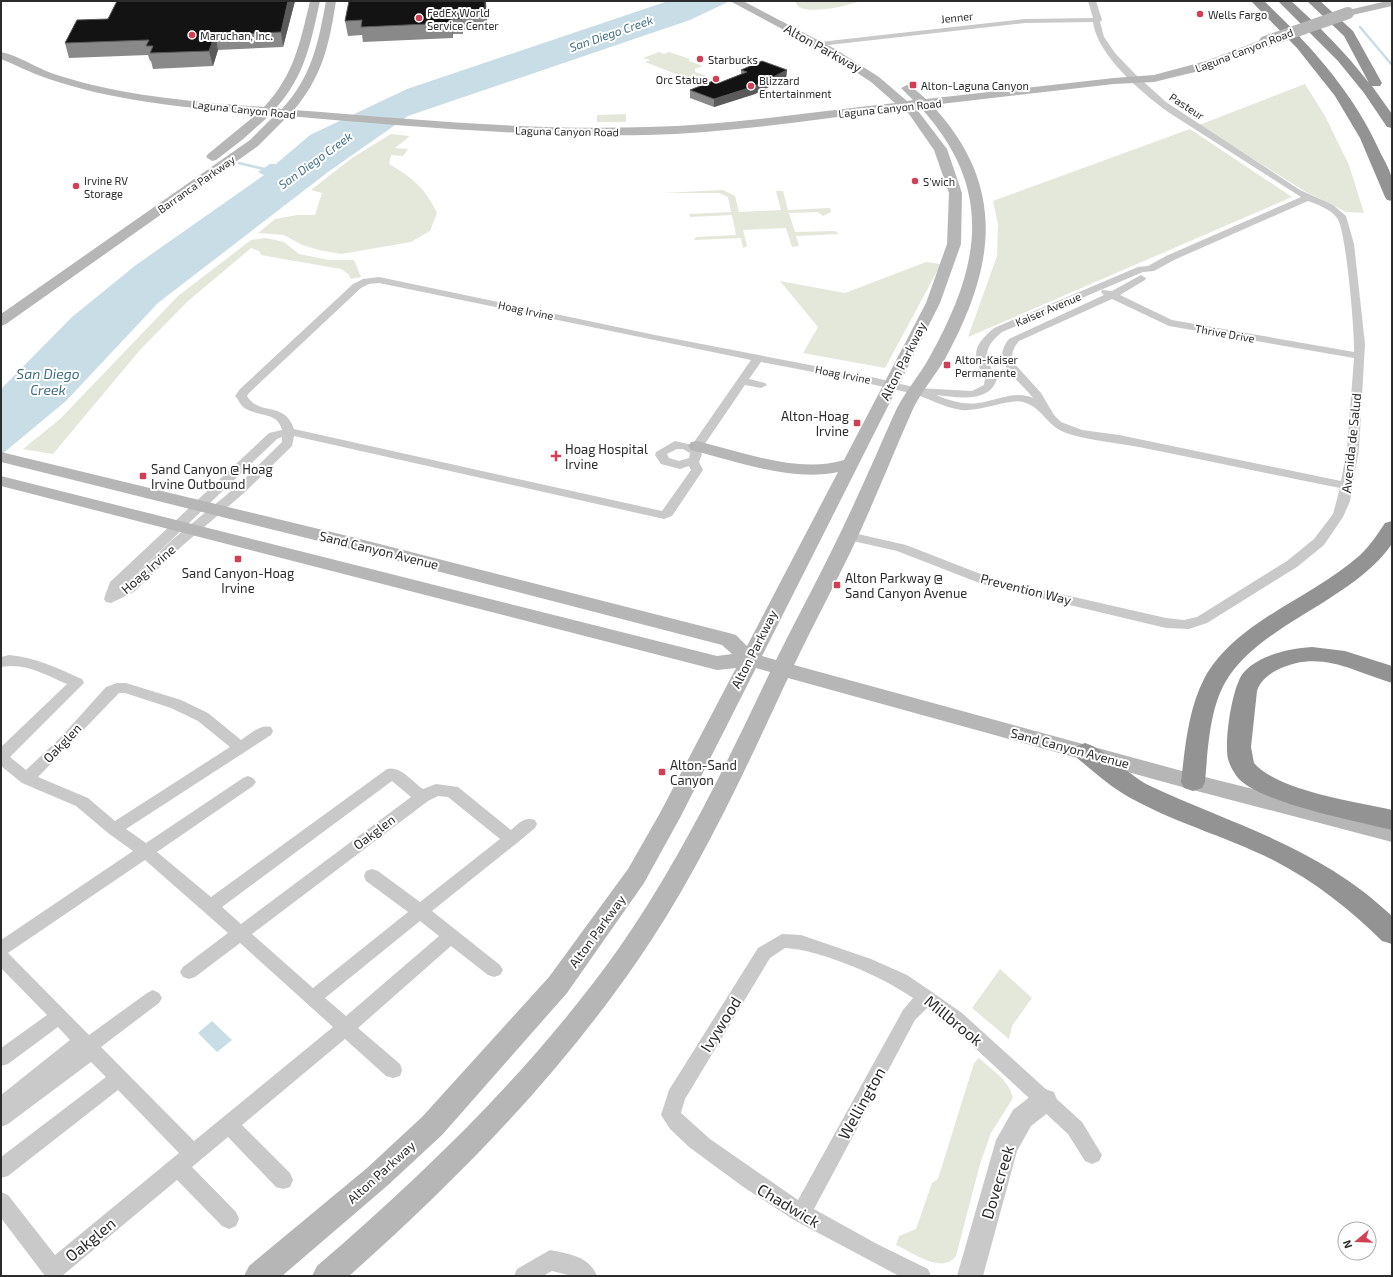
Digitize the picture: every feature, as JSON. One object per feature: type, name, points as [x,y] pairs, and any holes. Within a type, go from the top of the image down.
[{"type":"highway","points":[[1249,1],[1278,20]]},
{"type":"highway","points":[[1257,1],[1278,20],[1313,59],[1353,113],[1374,153],[1392,197]]},
{"type":"highway","points":[[1269,1],[1322,52],[1358,99],[1377,130]]},
{"type":"highway","points":[[1284,1],[1337,52],[1375,99],[1392,124]]},
{"type":"highway","points":[[1295,1],[1336,38],[1376,83],[1392,105]]},
{"type":"highway","points":[[1313,1],[1349,34],[1376,83]]},
{"type":"highway","points":[[1193,782],[1195,760],[1207,697],[1216,679],[1228,661],[1267,630],[1357,569],[1386,540],[1392,527]]},
{"type":"highway","points":[[1392,675],[1364,662],[1329,655],[1308,655],[1275,661],[1259,671],[1249,681],[1238,744],[1239,757],[1243,766],[1248,773],[1258,781],[1297,796],[1392,820]]},
{"type":"highway","points":[[1085,752],[1138,790],[1285,855],[1315,872],[1343,891],[1376,917],[1392,933]]},
{"type":"main road","name":"Barranca Parkway","points":[[7,300],[149,204],[234,141],[263,115],[288,86],[300,63],[315,1]]},
{"type":"main road","name":"Barranca Parkway","points":[[1,321],[254,143],[281,116],[311,78],[318,63],[322,48],[331,1]]},
{"type":"main road","name":"Alton Parkway","points":[[754,1],[854,53]]},
{"type":"main road","name":"Laguna Canyon Road","points":[[281,116],[327,124],[516,137],[648,137],[713,133],[1114,81],[1138,81],[1178,74],[1224,59],[1264,42],[1379,1]]},
{"type":"main road","name":"Alton Parkway","points":[[327,1276],[402,1210],[508,1104],[579,1019],[614,974],[650,920],[694,847],[849,536],[908,404],[925,380],[942,350],[966,294],[980,231],[978,201],[968,165],[953,139],[917,107],[869,74],[820,44],[736,2]]},
{"type":"main road","name":"Laguna Canyon Road","points":[[1348,13],[1392,3]]},
{"type":"main road","name":"Laguna Canyon Road","points":[[1,55],[50,76],[116,92],[263,115]]},
{"type":"main road","name":"Laguna Canyon Road","points":[[1,65],[41,80],[108,99],[150,107],[263,115],[412,122],[485,129],[556,132],[648,131],[720,126],[917,107]]},
{"type":"main road","name":"Alton Parkway","points":[[259,1276],[377,1176],[432,1126],[476,1079],[571,968],[616,906],[653,848],[948,271],[955,247],[958,226],[957,199],[948,167],[917,107],[900,83]]},
{"type":"main road","points":[[694,453],[800,470],[828,470],[851,463]]},
{"type":"main road","name":"Sand Canyon Avenue","points":[[7,458],[207,509],[356,544],[729,640],[749,659]]},
{"type":"main road","name":"Sand Canyon Avenue","points":[[1,481],[717,663],[749,659],[1193,782],[1392,833]]},
{"type":"street","name":"Pasteur","points":[[1092,1],[1098,20],[1097,29],[1103,43],[1138,81],[1163,105],[1297,192],[1309,197]]},
{"type":"street","name":"Jenner","points":[[820,44],[1024,21],[1098,20]]},
{"type":"street","name":"Kaiser Avenue","points":[[917,391],[972,394],[982,391],[989,386],[991,379],[980,355],[985,341],[998,330],[1142,269],[1150,269],[1170,258],[1309,197]]},
{"type":"street","name":"Avenida de Salud","points":[[1182,625],[1192,624],[1202,620],[1292,564],[1319,542],[1338,514],[1344,501],[1353,444],[1360,344],[1353,279],[1345,222],[1339,214],[1330,207],[1309,197]]},
{"type":"street","points":[[1112,295],[1149,273],[1150,269]]},
{"type":"street","name":"Hoag Irvine","points":[[186,528],[129,589],[111,599],[115,585],[186,528],[207,509],[240,490],[288,442],[290,432],[287,421],[279,415],[249,406],[243,402],[241,396],[244,391],[357,286],[372,280],[891,384],[917,391]]},
{"type":"street","name":"Thrive Drive","points":[[1099,288],[1169,323],[1359,356]]},
{"type":"street","name":"Kaiser Avenue","points":[[1043,408],[1034,392],[1008,362],[1006,356],[1009,344],[1015,339],[1112,295]]},
{"type":"street","points":[[290,432],[356,447],[368,448],[664,515],[668,513],[697,470],[694,453],[758,358]]},
{"type":"street","name":"Kaiser Avenue","points":[[1003,401],[1016,388],[1016,379],[1013,369]]},
{"type":"street","points":[[742,381],[761,384]]},
{"type":"street","name":"Kaiser Avenue","points":[[917,391],[940,402],[958,406],[988,406],[1014,398],[1026,399],[1043,408],[1057,424],[1068,430],[1347,486]]},
{"type":"street","name":"Prevention Way","points":[[849,536],[902,548],[987,581],[1166,623],[1182,625]]},
{"type":"street","points":[[1,662],[7,660],[24,661],[77,683],[1,757],[27,779],[82,802],[114,829],[145,851],[210,906],[393,1070]]},
{"type":"street","name":"Oakglen","points":[[27,779],[66,740],[111,691],[117,688],[126,688],[176,704],[203,717],[240,747]]},
{"type":"street","points":[[114,829],[266,731]]},
{"type":"street","points":[[210,906],[392,773],[422,796]]},
{"type":"street","points":[[1,949],[248,782]]},
{"type":"street","name":"Oakglen","points":[[189,972],[422,796],[436,790],[452,791],[511,839]]},
{"type":"street","points":[[313,998],[529,824]]},
{"type":"street","points":[[372,876],[421,912],[494,970]]},
{"type":"street","name":"Oakglen","points":[[1,1202],[53,1270],[346,1028],[451,936]]},
{"type":"street","name":"Millbrook","points":[[782,941],[801,942],[865,964],[901,980],[926,996],[956,1019],[1075,1128],[1092,1155]]},
{"type":"street","name":"Ivywood","points":[[671,1115],[676,1096],[764,953],[782,941]]},
{"type":"street","points":[[1,957],[60,1016],[118,1079],[193,1154]]},
{"type":"street","name":"Wellington","points":[[801,1213],[909,1015],[926,996]]},
{"type":"street","points":[[1,1106],[88,1046],[153,998]]},
{"type":"street","points":[[1,1058],[60,1016]]},
{"type":"street","points":[[1,1118],[88,1046]]},
{"type":"street","points":[[1,1169],[118,1079]]},
{"type":"street","name":"Dovecreek","points":[[970,1276],[1005,1148],[1022,1118],[1045,1100]]},
{"type":"street","name":"Chadwick","points":[[671,1115],[684,1131],[764,1191],[862,1248],[922,1276]]},
{"type":"street","points":[[229,1126],[283,1180]]},
{"type":"street","points":[[178,1167],[229,1219]]},
{"type":"street","points":[[524,1276],[550,1260],[576,1266],[587,1276]]},
{"type":"shaded area","points":[[795,1],[860,1],[828,9],[810,10],[803,9],[798,6]]},
{"type":"shaded area","points":[[659,52],[664,54],[669,52],[690,59],[689,61],[703,66],[695,69],[695,72],[706,76],[694,81],[645,62],[650,60],[643,58]]},
{"type":"shaded area","points":[[1305,84],[1325,116],[1349,165],[1364,213],[1346,212],[1306,192],[1199,125]]},
{"type":"shaded area","points":[[626,114],[626,122],[597,122],[597,115]]},
{"type":"shaded area","points":[[1190,129],[1292,197],[968,337],[997,256],[998,224],[993,201]]},
{"type":"shaded area","points":[[391,134],[410,136],[395,148],[408,149],[403,156],[391,155],[389,164],[418,184],[428,197],[437,213],[430,231],[411,242],[341,254],[302,245],[284,235],[258,233],[275,219],[297,215],[315,215],[322,193],[311,190],[352,158]]},
{"type":"shaded area","points":[[723,190],[735,196],[739,212],[781,210],[776,191],[783,191],[788,210],[830,208],[831,212],[823,216],[818,212],[789,213],[795,232],[835,231],[839,234],[796,236],[799,246],[792,247],[786,228],[743,230],[747,246],[743,248],[741,238],[694,240],[696,237],[736,235],[732,215],[690,217],[689,214],[731,212],[728,197],[719,193],[663,193]]},
{"type":"shaded area","points":[[266,238],[284,242],[299,254],[329,260],[354,260],[361,277],[351,279],[348,274],[341,269],[261,255],[259,251],[251,248],[187,302],[140,350],[53,454],[23,449],[60,419],[178,296],[251,240]]},
{"type":"shaded area","points":[[926,262],[941,264],[885,368],[803,353],[818,327],[780,281],[845,293]]},
{"type":"shaded area","points":[[1000,969],[1032,998],[1012,1026],[1009,1039],[972,1008]]},
{"type":"shaded area","points":[[979,1058],[1004,1081],[1013,1098],[991,1133],[980,1164],[956,1256],[950,1261],[935,1263],[918,1257],[896,1245],[899,1236],[916,1229],[932,1183],[938,1179],[974,1063]]},
{"type":"water","name":"San Diego Creek","points":[[668,1],[730,1],[690,20],[408,116],[328,172],[158,303],[66,401],[1,455],[1,389],[72,317],[136,265],[264,175],[258,172],[270,164],[276,164],[310,135],[407,89]]},
{"type":"water","points":[[212,1021],[232,1040],[217,1052],[198,1033]]},
{"type":"building","name":"Maruchan, Inc.","points":[[117,1],[288,1],[281,32],[215,35],[209,51],[150,53],[153,46],[146,46],[149,40],[65,43],[77,20],[108,19]]},
{"type":"building","points":[[349,1],[485,1],[485,14],[461,15],[461,19],[451,19],[451,23],[361,27],[362,20],[345,21]]},
{"type":"building","points":[[762,61],[787,70],[755,86],[714,99],[690,90],[713,81],[719,83],[747,72],[741,70]]},
{"type":"waterway","points":[[1360,27],[1392,65]]},
{"type":"waterway","points":[[239,163],[268,170]]},
{"type":"place","name":"Wells Fargo","points":[[1200,14]]},
{"type":"place","name":"FedEx World Service Center","points":[[419,18]]},
{"type":"place","name":"Maruchan, Inc.","points":[[192,35]]},
{"type":"place","name":"Starbucks","points":[[700,59]]},
{"type":"place","name":"Orc Statue","points":[[716,79]]},
{"type":"place","name":"Alton-Laguna Canyon","points":[[913,85]]},
{"type":"place","name":"Blizzard Entertainment","points":[[751,86]]},
{"type":"place","name":"S'wich","points":[[915,181]]},
{"type":"place","name":"Irvine RV Storage","points":[[76,186]]},
{"type":"place","name":"Alton-Kaiser Permanente","points":[[947,365]]},
{"type":"place","name":"Alton-Hoag Irvine","points":[[857,423]]},
{"type":"place","name":"Hoag Hospital Irvine","points":[[556,456]]},
{"type":"place","name":"Sand Canyon @ Hoag Irvine Outbound","points":[[143,476]]},
{"type":"place","name":"Sand Canyon-Hoag Irvine","points":[[238,559]]},
{"type":"place","name":"Alton Parkway @ Sand Canyon Avenue","points":[[837,585]]},
{"type":"place","name":"Alton-Sand Canyon","points":[[662,772]]}]
